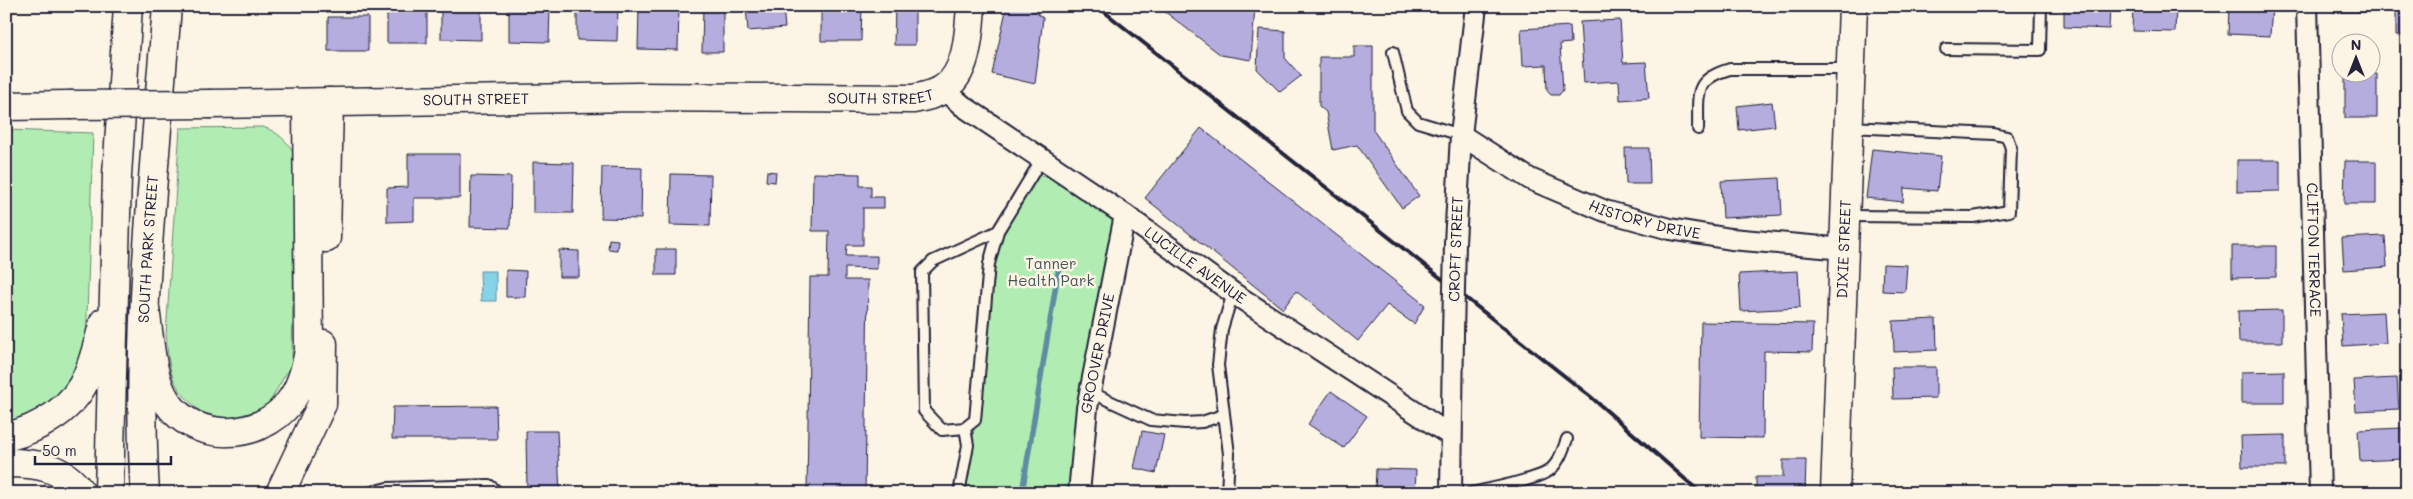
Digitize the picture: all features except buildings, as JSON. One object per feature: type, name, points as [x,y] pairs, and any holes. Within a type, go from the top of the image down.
[{"type":"main road","name":"SOUTH PARK STREET","points":[[109,493],[118,175],[128,6]]},
{"type":"main road","name":"SOUTH PARK STREET","points":[[145,493],[143,461],[145,310],[167,6]]},
{"type":"main road","points":[[943,89],[958,70],[965,52],[972,6]]},
{"type":"main road","name":"DIXIE STREET","points":[[1835,493],[1853,6]]},
{"type":"main road","name":"SOUTH STREET","points":[[6,106],[637,98],[913,99],[943,89]]},
{"type":"main road","points":[[145,310],[158,385],[167,403],[194,426],[222,433],[238,433],[252,430],[266,422],[289,404],[303,377],[308,350],[318,102]]},
{"type":"main road","points":[[280,493],[322,404],[318,102]]},
{"type":"main road","points":[[6,437],[36,427],[51,419],[77,392],[88,375],[115,287]]},
{"type":"main road","points":[[6,463],[34,463],[47,467],[69,480],[81,493]]},
{"type":"street","name":"CROFT STREET","points":[[1451,493],[1450,436],[1455,243],[1461,136],[1476,6]]},
{"type":"street","name":"CLIFTON TERRACE","points":[[2307,6],[2320,493]]},
{"type":"street","name":"LUCILLE AVENUE","points":[[943,89],[963,106],[1125,215],[1233,292],[1450,436]]},
{"type":"street","name":"HISTORY DRIVE","points":[[1461,136],[1530,179],[1606,212],[1670,229],[1731,240],[1845,248]]},
{"type":"street","name":"GROOVER DRIVE","points":[[1079,493],[1090,392],[1125,215]]},
{"type":"lane","points":[[1946,49],[2040,50],[2041,6]]},
{"type":"lane","points":[[1393,52],[1407,111],[1418,122],[1461,136]]},
{"type":"lane","points":[[1698,129],[1700,88],[1711,75],[1730,69],[1851,68]]},
{"type":"lane","points":[[1846,216],[1973,217],[2009,212],[2011,148],[2007,137],[1971,132],[1849,127]]},
{"type":"lane","points":[[998,231],[933,261],[922,272],[924,411],[942,430],[965,428],[976,420],[989,264],[998,231],[1041,160]]},
{"type":"lane","points":[[1227,493],[1229,454],[1218,365],[1222,329],[1233,292]]},
{"type":"lane","points":[[1090,392],[1151,420],[1185,423],[1202,422],[1223,415]]},
{"type":"lane","points":[[959,493],[968,445],[965,428]]},
{"type":"lane","points":[[1471,493],[1509,485],[1549,470],[1561,455],[1567,439]]},
{"type":"lane","points":[[368,493],[386,488],[488,485],[499,493]]},
{"type":"green space","points":[[263,127],[281,137],[295,154],[292,363],[268,405],[256,411],[230,418],[203,415],[183,395],[173,379],[169,364],[166,334],[180,128]]},
{"type":"green space","points":[[6,130],[93,133],[86,346],[74,382],[42,415],[6,425]]},
{"type":"green space","name":"Tanner Health Park","points":[[1033,173],[1054,179],[1125,215],[1073,493],[966,493],[975,420],[989,264],[998,231]]},
{"type":"water","points":[[480,271],[496,271],[496,301],[481,301]]},
{"type":"waterway","points":[[1022,493],[1059,266]]},
{"type":"railway","points":[[1097,6],[1591,397],[1701,493]]}]
